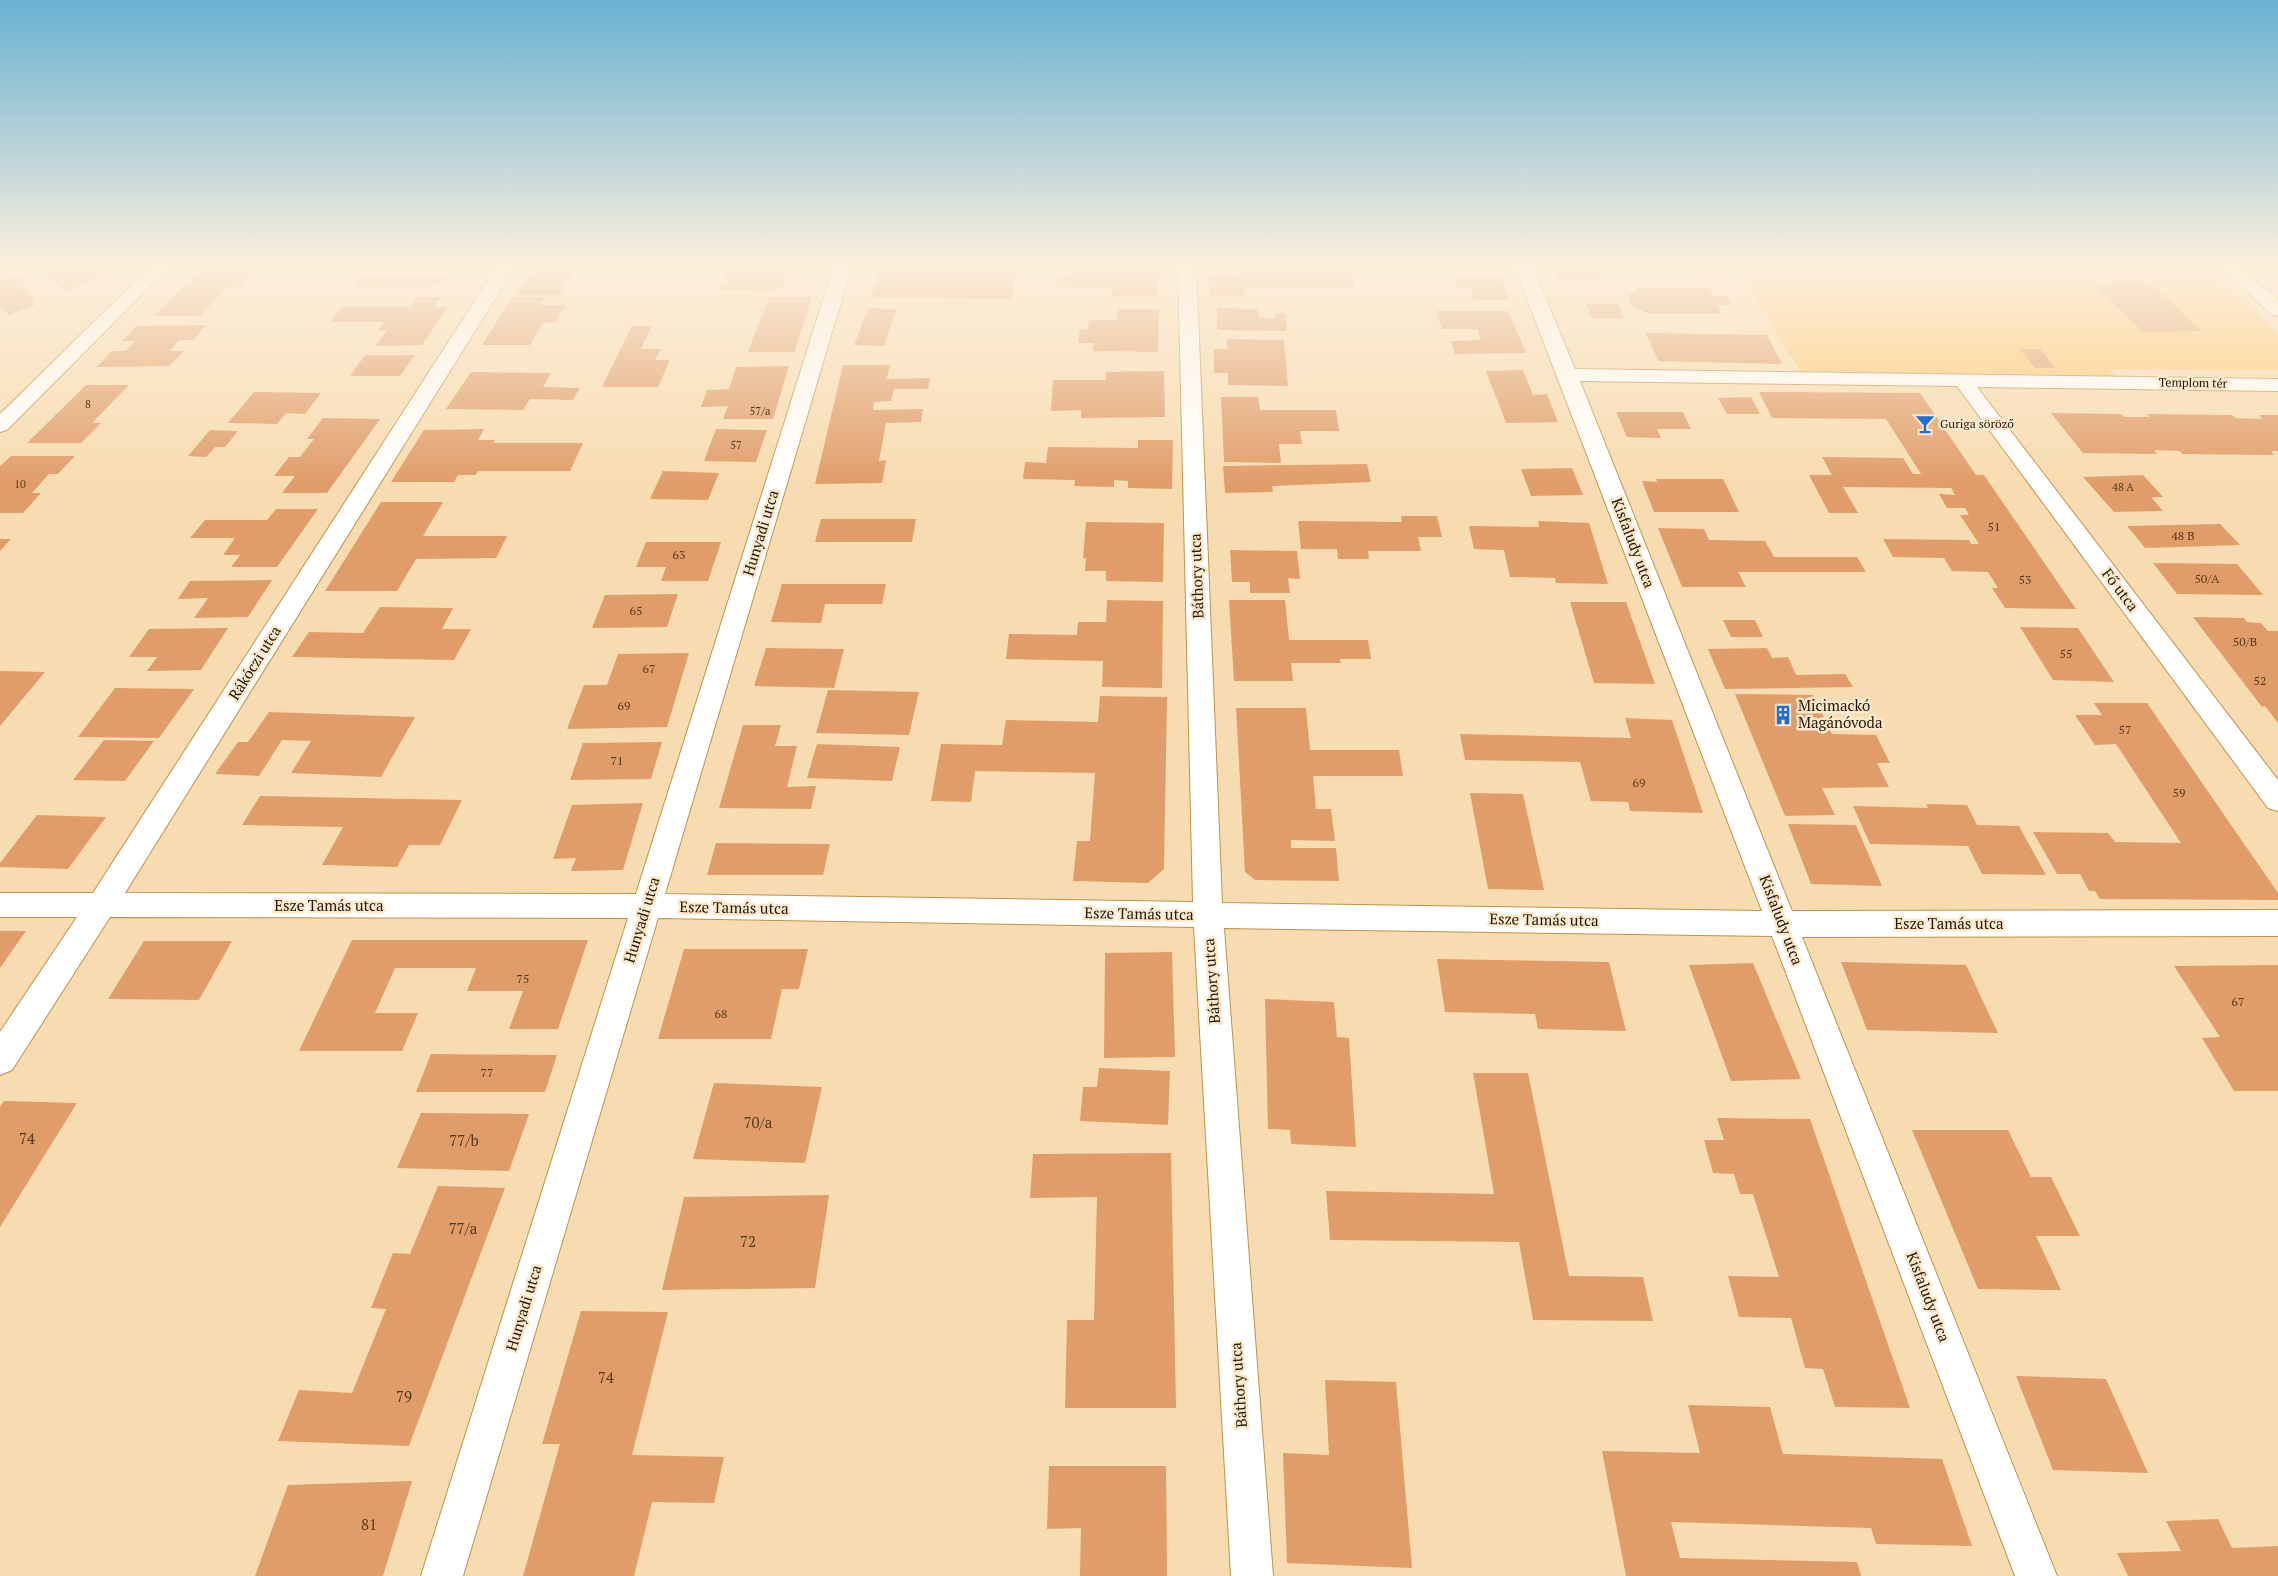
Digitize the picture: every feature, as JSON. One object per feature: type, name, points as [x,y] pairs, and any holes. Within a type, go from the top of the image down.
[{"type":"street","points":[[0,426],[88,339]]},
{"type":"street","name":"Rákóczi utca","points":[[0,1060],[101,906],[460,339]]},
{"type":"street","name":"Hunyadi utca","points":[[442,1576],[821,339]]},
{"type":"street","name":"Báthory utca","points":[[1189,339],[1208,915],[1252,1576]]},
{"type":"street","name":"Kisfaludy utca","points":[[1553,339],[2036,1576]]},
{"type":"street","name":"Templom tér","points":[[1568,375],[2278,385]]},
{"type":"street","name":"Fő utca","points":[[1962,380],[2278,800]]},
{"type":"street","name":"Esze Tamás utca","points":[[0,905],[647,906],[1782,924],[2278,923]]},
{"type":"shaded area","points":[[1780,339],[2278,339],[2278,370],[2109,369],[2121,382],[1804,378]]},
{"type":"building","points":[[124,339],[194,339],[179,340],[170,351],[184,351],[169,366],[97,367],[112,351],[126,351],[135,341],[122,341]]},
{"type":"building","points":[[381,339],[426,339],[422,345],[376,346]]},
{"type":"building","points":[[486,339],[534,339],[530,345],[482,345]]},
{"type":"building","points":[[626,339],[646,339],[641,349],[661,349],[655,360],[670,360],[658,387],[602,387]]},
{"type":"building","points":[[753,339],[798,339],[794,352],[748,352]]},
{"type":"building","points":[[856,339],[886,339],[884,346],[854,345]]},
{"type":"building","points":[[1079,339],[1158,339],[1158,352],[1093,351],[1094,343],[1078,343]]},
{"type":"building","points":[[1227,339],[1284,340],[1288,386],[1228,385],[1228,373],[1214,373],[1214,349],[1227,349]]},
{"type":"building","points":[[1480,339],[1520,339],[1526,353],[1455,354],[1451,341],[1481,340]]},
{"type":"building","points":[[1648,339],[1769,339],[1782,364],[1658,361]]},
{"type":"building","points":[[2020,349],[2040,349],[2055,368],[2035,368]]},
{"type":"building","points":[[365,355],[415,355],[400,376],[350,376]]},
{"type":"building","points":[[843,365],[890,365],[887,379],[930,378],[928,389],[894,389],[891,401],[874,402],[873,410],[923,409],[921,422],[886,423],[879,461],[886,460],[882,483],[815,484]]},
{"type":"building","points":[[789,366],[773,419],[723,419],[728,406],[701,407],[707,390],[729,389],[736,367]]},
{"type":"building","points":[[1523,370],[1533,395],[1547,394],[1558,422],[1506,423],[1486,371]]},
{"type":"building","points":[[1164,371],[1165,417],[1081,418],[1081,410],[1051,411],[1053,380],[1106,380],[1106,372]]},
{"type":"building","points":[[471,372],[551,373],[543,387],[580,388],[573,400],[530,399],[523,410],[446,409]]},
{"type":"building","points":[[86,385],[129,385],[92,423],[101,423],[81,443],[27,443]]},
{"type":"building","points":[[254,392],[321,393],[305,414],[286,413],[277,424],[228,423]]},
{"type":"building","points":[[1759,392],[1920,393],[1976,475],[1984,475],[2076,609],[2005,608],[1992,588],[1998,588],[1988,572],[1952,571],[1944,558],[1893,557],[1883,539],[1969,540],[1971,544],[1979,544],[1960,515],[1969,515],[1965,508],[1947,508],[1939,494],[1955,495],[1951,488],[1843,487],[1858,513],[1829,513],[1809,475],[1832,475],[1822,457],[1903,458],[1913,474],[1921,474],[1886,419],[1772,418]]},
{"type":"building","points":[[1221,397],[1258,397],[1260,410],[1336,410],[1339,431],[1300,431],[1302,444],[1279,444],[1281,463],[1224,462]]},
{"type":"building","points":[[1751,397],[1760,414],[1727,414],[1718,398]]},
{"type":"building","points":[[1616,412],[1683,412],[1691,429],[1657,429],[1661,438],[1627,437]]},
{"type":"building","points":[[2051,413],[2121,414],[2124,417],[2150,417],[2147,414],[2232,415],[2236,418],[2262,419],[2259,415],[2278,415],[2278,451],[2271,451],[2274,455],[2182,454],[2180,451],[2154,450],[2157,454],[2083,453]]},
{"type":"building","points":[[323,418],[380,419],[327,493],[282,493],[295,476],[274,476],[289,457],[300,457],[314,439],[307,439]]},
{"type":"building","points":[[484,429],[478,440],[495,440],[493,443],[583,443],[570,471],[478,471],[476,475],[458,475],[454,482],[391,482],[424,430]]},
{"type":"building","points":[[716,429],[767,430],[756,462],[704,461]]},
{"type":"building","points":[[210,430],[238,431],[225,447],[215,447],[206,457],[188,456]]},
{"type":"building","points":[[1138,440],[1173,440],[1172,489],[1128,488],[1128,481],[1114,480],[1114,487],[1074,486],[1075,480],[1023,479],[1025,462],[1046,463],[1048,447],[1138,448]]},
{"type":"building","points":[[11,456],[75,456],[58,474],[49,474],[32,493],[41,493],[23,513],[0,513],[0,466]]},
{"type":"building","points":[[1367,464],[1371,482],[1272,486],[1273,492],[1225,493],[1223,466]]},
{"type":"building","points":[[1572,468],[1583,495],[1531,496],[1521,469]]},
{"type":"building","points":[[663,471],[719,473],[708,500],[650,499]]},
{"type":"building","points":[[2143,475],[2163,497],[2151,497],[2163,511],[2114,512],[2083,477]]},
{"type":"building","points":[[1656,479],[1723,479],[1739,512],[1654,512],[1642,481],[1657,482]]},
{"type":"building","points":[[381,502],[443,502],[423,536],[507,536],[496,558],[416,559],[397,591],[325,591]]},
{"type":"building","points":[[276,509],[318,509],[277,567],[231,567],[240,555],[223,555],[235,538],[190,538],[205,520],[267,520]]},
{"type":"building","points":[[1401,516],[1437,516],[1442,537],[1418,537],[1421,551],[1368,551],[1369,559],[1338,559],[1337,549],[1301,549],[1298,521],[1402,522]]},
{"type":"building","points":[[821,519],[916,519],[912,542],[815,542]]},
{"type":"building","points":[[1538,521],[1589,523],[1608,584],[1556,583],[1555,578],[1510,577],[1504,550],[1474,549],[1469,526],[1539,527]]},
{"type":"building","points":[[1086,522],[1164,523],[1163,582],[1106,581],[1106,571],[1085,571],[1086,558],[1083,558]]},
{"type":"building","points":[[2220,524],[2240,545],[2145,548],[2127,526]]},
{"type":"building","points":[[1658,528],[1704,529],[1709,540],[1765,541],[1774,557],[1857,557],[1866,572],[1738,572],[1746,587],[1682,587]]},
{"type":"building","points":[[0,539],[11,539],[0,551]]},
{"type":"building","points":[[646,542],[721,542],[708,581],[661,581],[666,567],[636,567]]},
{"type":"building","points":[[1230,550],[1297,551],[1300,579],[1288,578],[1290,593],[1250,593],[1250,582],[1232,582]]},
{"type":"building","points":[[2153,563],[2237,564],[2263,595],[2177,594]]},
{"type":"building","points":[[272,580],[248,617],[194,618],[208,598],[178,599],[190,581]]},
{"type":"building","points":[[782,584],[886,584],[882,604],[825,604],[821,623],[771,622]]},
{"type":"building","points":[[678,594],[667,627],[592,628],[605,595]]},
{"type":"building","points":[[1107,600],[1163,601],[1162,688],[1102,687],[1103,661],[1006,659],[1009,634],[1077,635],[1078,622],[1106,622]]},
{"type":"building","points":[[1229,600],[1285,600],[1289,640],[1368,640],[1371,659],[1340,659],[1341,663],[1291,663],[1293,681],[1234,681]]},
{"type":"building","points":[[1570,602],[1626,602],[1655,684],[1594,683]]},
{"type":"building","points":[[380,607],[453,608],[442,629],[471,629],[454,660],[292,657],[309,632],[363,633]]},
{"type":"building","points":[[2193,617],[2244,618],[2247,622],[2261,623],[2268,631],[2278,631],[2278,723],[2265,706],[2262,707]]},
{"type":"building","points":[[1723,620],[1755,620],[1763,637],[1731,637]]},
{"type":"building","points":[[2020,627],[2078,628],[2114,682],[2053,680]]},
{"type":"building","points":[[228,628],[201,670],[147,671],[157,657],[129,657],[149,629]]},
{"type":"building","points":[[766,648],[844,649],[834,688],[754,686]]},
{"type":"building","points":[[1767,648],[1772,658],[1788,657],[1796,675],[1845,674],[1853,687],[1725,689],[1708,649]]},
{"type":"building","points":[[689,653],[667,727],[567,729],[584,685],[607,685],[618,654]]},
{"type":"building","points":[[0,671],[45,672],[0,726]]},
{"type":"building","points":[[115,688],[194,689],[159,738],[78,737]]},
{"type":"building","points":[[828,690],[919,692],[909,735],[816,733]]},
{"type":"building","name":"Micimackó Magánóvoda","points":[[1735,694],[1813,695],[1832,734],[1876,735],[1890,763],[1877,763],[1889,787],[1822,788],[1835,815],[1785,816]]},
{"type":"building","points":[[1100,696],[1167,697],[1164,869],[1148,883],[1073,881],[1077,841],[1090,841],[1095,773],[975,771],[971,802],[931,801],[941,744],[1002,745],[1006,720],[1098,722]]},
{"type":"building","points":[[2094,703],[2147,703],[2278,893],[2278,900],[2100,899],[2095,891],[2089,891],[2080,874],[2057,874],[2033,832],[2108,833],[2115,842],[2181,843],[2116,744],[2095,745],[2075,715],[2102,715]]},
{"type":"building","points":[[1236,708],[1306,708],[1310,750],[1399,750],[1403,776],[1313,776],[1316,809],[1331,809],[1335,841],[1291,840],[1291,848],[1336,848],[1339,881],[1255,880],[1245,872]]},
{"type":"building","points":[[269,712],[415,717],[381,777],[291,773],[311,741],[282,740],[259,776],[215,774],[238,742],[248,742]]},
{"type":"building","points":[[1625,718],[1672,720],[1703,813],[1630,811],[1628,802],[1591,801],[1580,762],[1465,760],[1460,734],[1631,738]]},
{"type":"building","points":[[743,725],[781,725],[775,746],[797,746],[787,787],[816,786],[811,809],[719,808]]},
{"type":"building","points":[[104,740],[154,741],[125,781],[73,780]]},
{"type":"building","points":[[662,742],[651,779],[570,780],[583,743]]},
{"type":"building","points":[[817,744],[900,747],[892,781],[807,778]]},
{"type":"building","points":[[1470,793],[1523,794],[1544,890],[1488,889]]},
{"type":"building","points":[[260,796],[462,800],[440,845],[409,845],[397,867],[322,865],[343,827],[242,825]]},
{"type":"building","points":[[643,803],[623,870],[571,871],[576,858],[553,859],[572,805]]},
{"type":"building","points":[[1926,804],[1967,805],[1977,825],[2019,826],[2046,875],[1982,874],[1968,846],[1870,844],[1853,806],[1928,808]]},
{"type":"building","points":[[37,815],[106,817],[68,869],[0,867],[0,863]]},
{"type":"building","points":[[1788,824],[1856,825],[1882,886],[1811,884]]},
{"type":"building","points":[[716,843],[830,844],[823,875],[707,875]]},
{"type":"building","points":[[0,931],[26,931],[0,968]]},
{"type":"building","points":[[352,940],[588,940],[558,1029],[509,1029],[523,991],[467,991],[476,968],[395,968],[375,1013],[418,1013],[402,1051],[299,1051]]},
{"type":"building","points":[[144,941],[232,941],[199,1000],[108,999]]},
{"type":"building","points":[[684,949],[808,949],[799,989],[782,989],[771,1039],[658,1039]]},
{"type":"building","points":[[1172,952],[1175,1057],[1104,1058],[1105,953]]},
{"type":"building","points":[[1437,959],[1609,962],[1626,1031],[1538,1029],[1535,1014],[1445,1012]]},
{"type":"building","points":[[1841,962],[1966,965],[1998,1033],[1867,1030]]},
{"type":"building","points":[[1753,963],[1801,1079],[1731,1081],[1689,965]]},
{"type":"building","points":[[2278,965],[2278,1091],[2234,1091],[2202,1038],[2220,1037],[2174,966]]},
{"type":"building","points":[[1265,999],[1334,1002],[1337,1037],[1349,1038],[1356,1147],[1291,1144],[1290,1130],[1268,1129]]},
{"type":"building","points":[[431,1054],[557,1055],[545,1092],[416,1092]]},
{"type":"building","points":[[1099,1068],[1170,1071],[1168,1125],[1080,1121],[1083,1087],[1097,1087]]},
{"type":"building","points":[[1473,1073],[1528,1073],[1569,1276],[1643,1277],[1653,1321],[1533,1320],[1519,1242],[1330,1240],[1326,1191],[1494,1194]]},
{"type":"building","points":[[714,1083],[822,1087],[805,1163],[693,1159]]},
{"type":"building","points":[[4,1101],[77,1103],[0,1227],[0,1107]]},
{"type":"building","points":[[421,1113],[529,1114],[509,1171],[397,1168]]},
{"type":"building","points":[[1717,1118],[1810,1119],[1910,1408],[1835,1407],[1823,1369],[1805,1368],[1791,1318],[1739,1317],[1728,1276],[1779,1277],[1753,1194],[1740,1194],[1734,1174],[1713,1173],[1704,1140],[1724,1140]]},
{"type":"building","points":[[1912,1130],[2008,1130],[2031,1177],[2051,1177],[2080,1236],[2036,1236],[2061,1290],[1978,1289]]},
{"type":"building","points":[[1171,1153],[1176,1408],[1065,1408],[1067,1320],[1094,1320],[1097,1197],[1030,1198],[1033,1154]]},
{"type":"building","points":[[438,1186],[505,1188],[409,1446],[278,1441],[299,1390],[352,1393],[386,1309],[371,1308],[393,1253],[410,1254]]},
{"type":"building","points":[[829,1195],[815,1288],[662,1290],[684,1197]]},
{"type":"building","points":[[581,1311],[668,1312],[632,1455],[724,1457],[714,1503],[652,1502],[634,1576],[523,1576],[560,1444],[542,1444]]},
{"type":"building","points":[[2016,1376],[2106,1379],[2148,1473],[2053,1470]]},
{"type":"building","points":[[1325,1380],[1396,1382],[1412,1568],[1287,1563],[1283,1453],[1329,1455]]},
{"type":"building","points":[[1688,1405],[1770,1407],[1783,1454],[1942,1459],[1972,1546],[1876,1544],[1871,1528],[1671,1522],[1680,1558],[1857,1562],[1861,1576],[1626,1576],[1602,1451],[1700,1453]]},
{"type":"building","points":[[1049,1466],[1166,1466],[1167,1576],[1080,1576],[1081,1528],[1047,1529]]},
{"type":"building","points":[[412,1481],[383,1576],[255,1576],[288,1485]]},
{"type":"building","points":[[2218,1519],[2232,1548],[2278,1546],[2278,1576],[2128,1576],[2117,1553],[2181,1551],[2166,1521]]},
{"type":"place","name":"Guriga söröző","points":[[1925,424]]},
{"type":"place","name":"Micimackó Magánóvoda","points":[[1783,715]]}]
